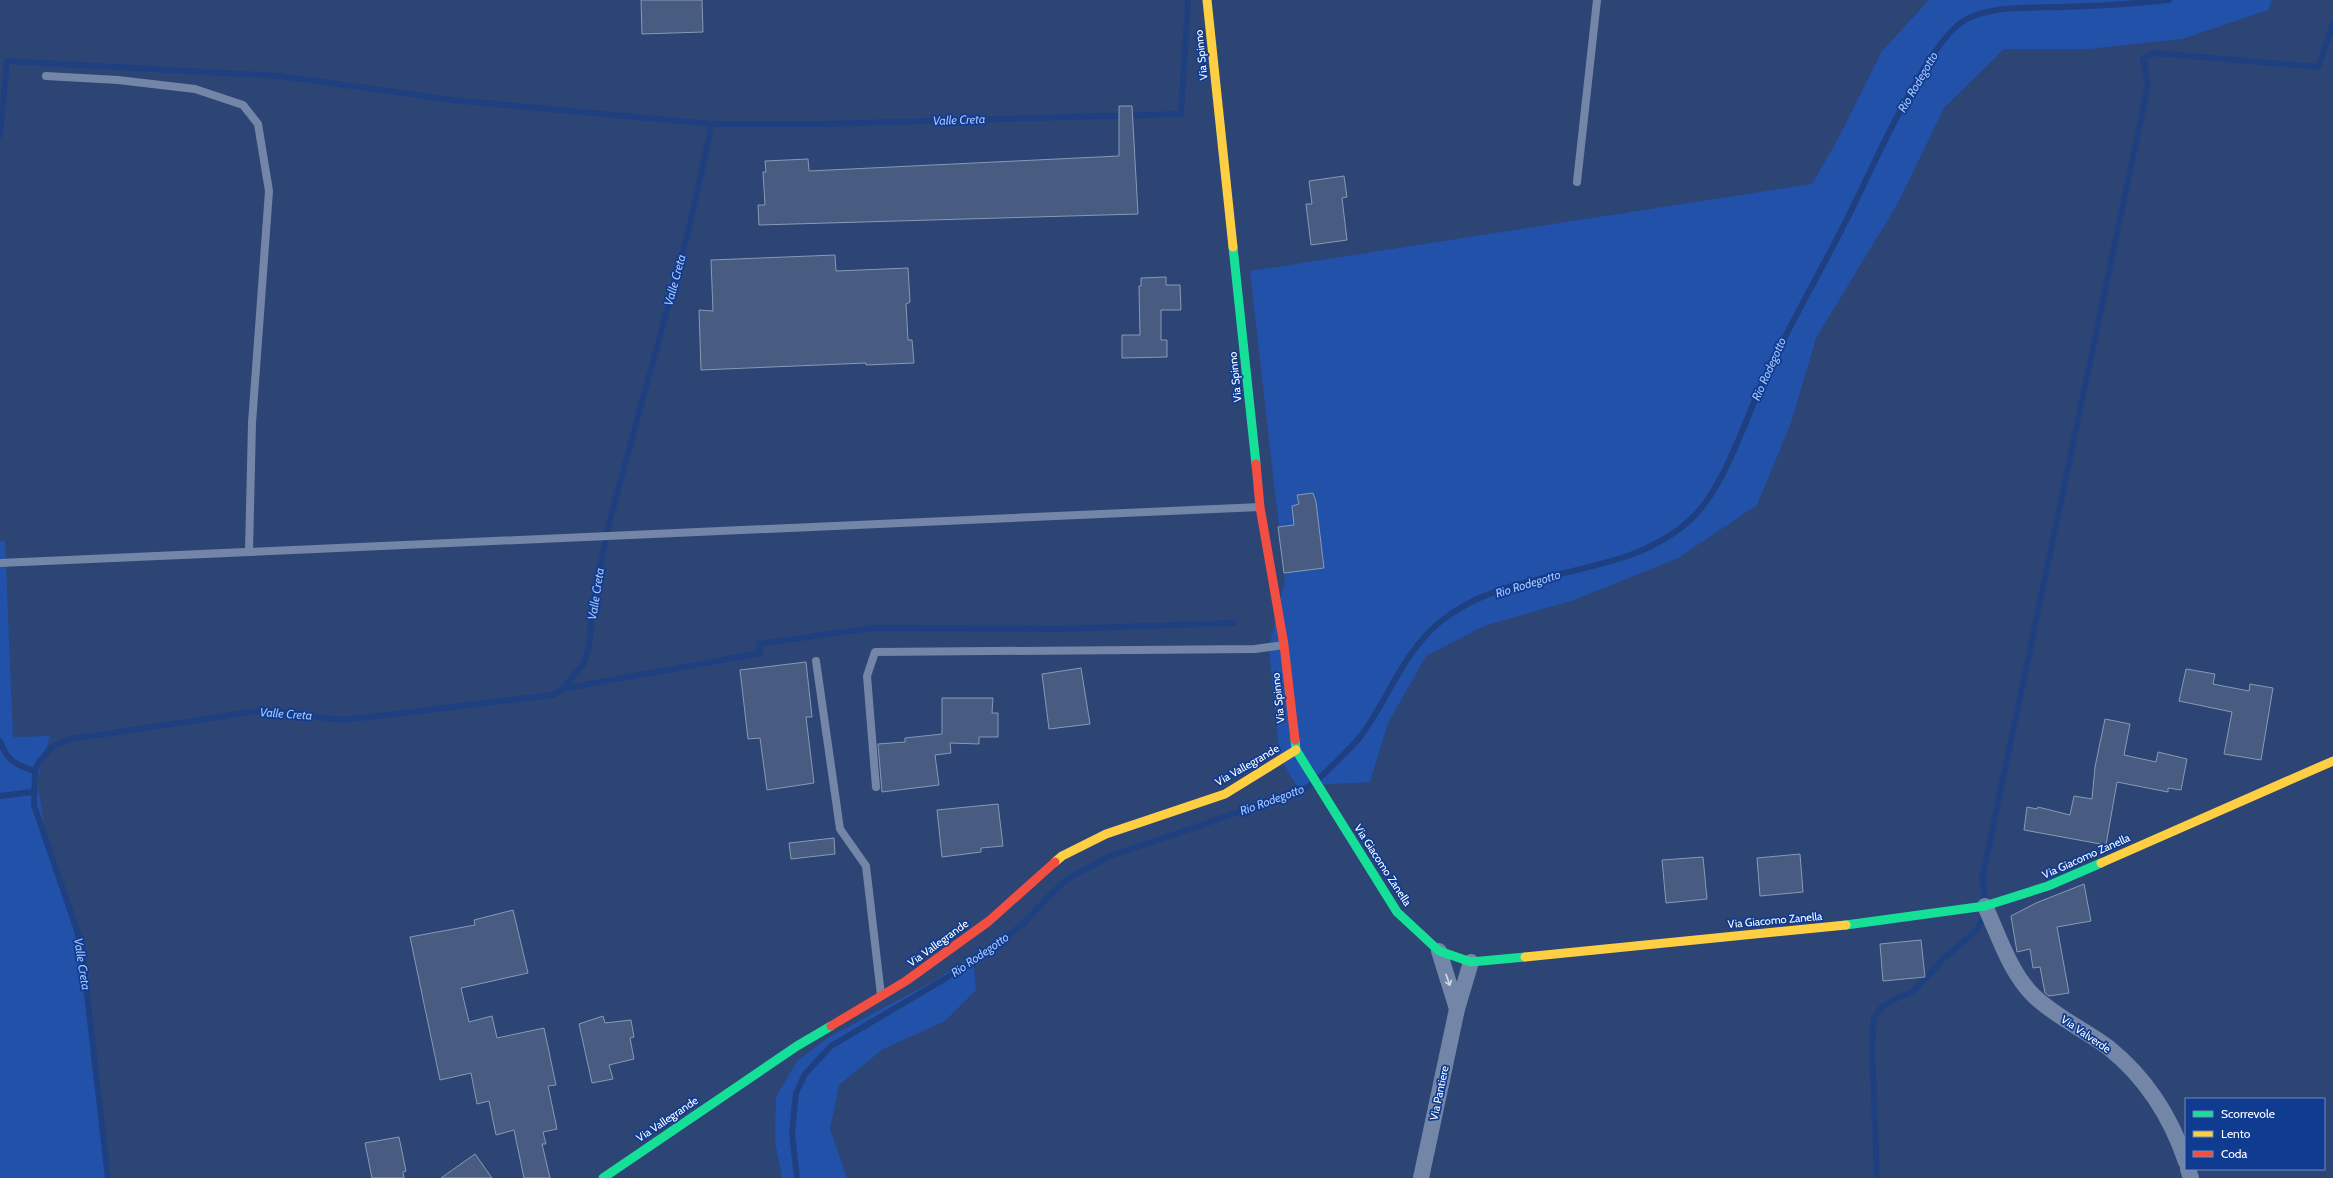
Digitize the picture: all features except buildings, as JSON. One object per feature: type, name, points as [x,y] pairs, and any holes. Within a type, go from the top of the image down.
[{"type":"street","name":"Via Spinno","points":[[1207,0],[1260,507],[1284,645],[1296,750]]},
{"type":"street","name":"Via Giacomo Zanella","points":[[1296,750],[1397,912],[1439,951],[1471,962],[1848,925],[1985,906],[2048,886],[2333,761]]},
{"type":"street","name":"Via Vallegrande","points":[[603,1178],[791,1050],[906,981],[990,921],[1062,856],[1106,834],[1224,794],[1296,750]]},
{"type":"street","name":"Via Valverde","points":[[1985,906],[2017,974],[2030,991],[2058,1014],[2109,1049],[2152,1091],[2164,1110],[2185,1160]]},
{"type":"street","name":"Via Pantiere","points":[[1439,951],[1457,1008]]},
{"type":"street","name":"Via Pantiere","points":[[1421,1178],[1457,1008],[1471,962]]},
{"type":"lane","points":[[1577,182],[1597,0]]},
{"type":"lane","points":[[46,76],[118,80],[195,89],[243,105],[258,124],[269,191],[252,423],[249,551]]},
{"type":"lane","points":[[0,563],[1260,507]]},
{"type":"lane","points":[[876,787],[867,676],[875,652],[1255,649],[1284,645]]},
{"type":"lane","points":[[816,661],[840,829],[866,866],[881,996]]},
{"type":"shaded area","points":[[1929,0],[2272,0],[2268,10],[2182,39],[2088,49],[2004,49],[1944,108],[1898,203],[1816,338],[1791,423],[1757,505],[1678,558],[1574,600],[1484,626],[1426,656],[1388,723],[1370,782],[1297,786],[1283,763],[1279,748],[1269,648],[1285,580],[1250,271],[1812,184],[1839,137],[1882,51]]},
{"type":"shaded area","points":[[0,541],[5,541],[13,737],[50,736],[37,779],[45,833],[71,920],[89,993],[107,1178],[0,1178]]},
{"type":"shaded area","points":[[973,956],[976,990],[945,1021],[883,1049],[839,1085],[830,1129],[847,1178],[782,1178],[775,1141],[776,1097],[797,1061],[829,1037],[932,982]]},
{"type":"waterway","points":[[0,135],[7,61],[281,76],[452,100],[712,124],[821,124],[1181,114],[1188,0]]},
{"type":"waterway","name":"Rio Rodegotto","points":[[797,1178],[792,1133],[796,1093],[805,1074],[831,1046],[975,961],[1023,924],[1053,892],[1069,878],[1110,856],[1298,792],[1311,785],[1318,780],[1360,737],[1370,723],[1406,662],[1427,634],[1440,622],[1468,603],[1500,590],[1533,580],[1602,564],[1634,553],[1665,539],[1692,518],[1703,506],[1722,475],[1770,366],[1848,217],[1900,111],[1933,54],[1950,33],[1965,20],[1987,12],[2011,8],[2141,3],[2169,0]]},
{"type":"waterway","points":[[1986,903],[1982,879],[2148,85],[2143,58],[2155,53],[2318,67],[2333,23]]},
{"type":"waterway","name":"Valle Creta","points":[[108,1178],[81,942],[34,805],[35,771],[39,762],[53,746],[71,739],[265,710],[343,720],[553,695],[562,689],[583,665],[589,646],[593,602],[608,527],[688,233],[712,124]]},
{"type":"waterway","points":[[562,689],[761,653],[759,644],[871,628],[1061,629],[1234,623]]},
{"type":"waterway","points":[[0,741],[6,754],[13,762],[35,771]]},
{"type":"waterway","points":[[0,796],[33,792]]},
{"type":"waterway","points":[[1877,1178],[1872,1048],[1874,1018],[1882,1007],[1899,997],[1913,992],[1944,958],[1976,931],[1986,913]]},
{"type":"traffic: fast","points":[[1233,247],[1256,464]]},
{"type":"traffic: fast","points":[[1295,740],[1296,750],[1397,912],[1439,951],[1471,962],[1525,957]]},
{"type":"traffic: fast","points":[[1846,925],[1985,906],[2048,886],[2101,863]]},
{"type":"traffic: fast","points":[[603,1178],[797,1046],[831,1026]]},
{"type":"traffic: slow","points":[[1207,0],[1233,247]]},
{"type":"traffic: slow","points":[[1055,862],[1062,856],[1106,834],[1225,794],[1296,750]]},
{"type":"traffic: slow","points":[[2101,863],[2333,761]]},
{"type":"traffic: slow","points":[[1525,957],[1846,925]]},
{"type":"traffic: jam","points":[[1256,464],[1260,507],[1284,645],[1295,740]]},
{"type":"traffic: jam","points":[[831,1026],[906,981],[989,921],[1055,862]]}]
